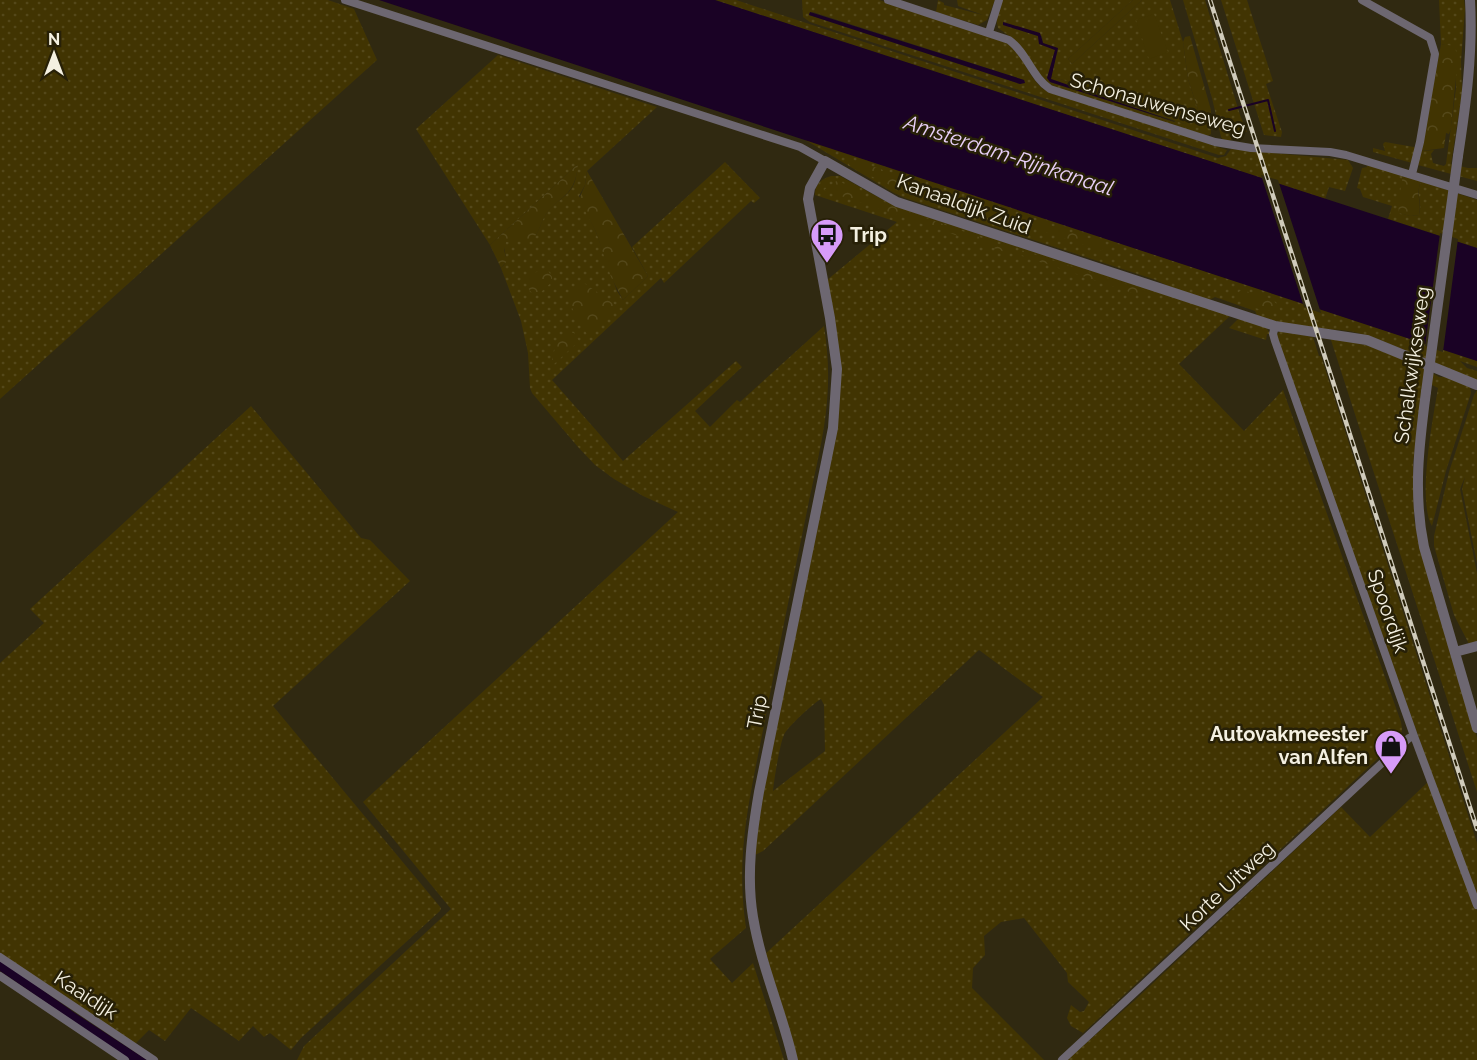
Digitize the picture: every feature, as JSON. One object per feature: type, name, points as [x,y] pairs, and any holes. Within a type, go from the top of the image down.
[{"type":"street","name":"Kanaaldijk Zuid","points":[[345,0],[800,147],[897,201],[1275,326],[1311,333],[1333,333],[1367,340],[1477,385]]},
{"type":"street","name":"Schonauwenseweg","points":[[888,0],[989,32],[1015,45],[1023,53],[1039,80],[1050,89],[1215,141],[1273,150],[1330,152],[1359,158],[1477,195]]},
{"type":"street","points":[[989,32],[999,0]]},
{"type":"street","points":[[1362,0],[1432,41],[1435,54],[1434,64],[1412,174]]},
{"type":"street","name":"Schalkwijkseweg","points":[[1470,0],[1467,97],[1417,462],[1418,511],[1424,547],[1477,728]]},
{"type":"street","name":"Trip","points":[[793,1060],[759,948],[753,916],[750,866],[759,792],[833,428],[837,369],[808,199],[810,188],[825,161]]},
{"type":"street","name":"Spoordijk","points":[[1275,326],[1273,334],[1275,341],[1414,736],[1477,905]]},
{"type":"street","points":[[1455,652],[1477,646]]},
{"type":"street","name":"Korte Uitweg","points":[[1062,1060],[1408,738],[1414,736]]},
{"type":"street","name":"Kaaidijk","points":[[0,957],[154,1060]]},
{"type":"street","points":[[0,976],[125,1060]]},
{"type":"green space","points":[[0,0],[328,0],[354,9],[377,60],[0,399]]},
{"type":"green space","points":[[715,0],[736,0],[1218,158],[1226,156],[1231,149],[1348,160],[1353,168],[1345,191],[1329,187],[1325,199]]},
{"type":"green space","points":[[802,0],[879,0],[1002,40],[1009,44],[1043,89],[1227,150],[1224,155],[1219,155],[810,22],[803,17]],"holes":[[[813,12],[1024,80],[1020,84],[809,15],[809,13]]]},
{"type":"green space","points":[[938,0],[944,5],[983,15],[958,6],[957,0],[995,0],[987,20],[978,25],[936,12]]},
{"type":"green space","points":[[1002,0],[1133,0],[1068,59],[1072,64],[1142,0],[1170,0],[1183,42],[1188,79],[1200,116],[1211,110],[1211,134],[1208,136],[1055,87],[1044,81],[1012,38],[998,28],[996,18]],"holes":[[[1003,25],[1042,36],[1043,43],[1058,49],[1051,76],[1187,121],[1185,124],[1174,122],[1050,82],[1048,78],[1055,50],[1039,43],[1038,36]]]},
{"type":"green space","points":[[1133,0],[1142,0],[1072,64],[1068,59]]},
{"type":"green space","points":[[1183,0],[1205,0],[1247,132],[1236,132],[1229,142],[1224,141],[1221,137]]},
{"type":"green space","points":[[1221,0],[1247,0],[1273,81],[1266,84],[1282,132],[1281,137],[1264,135]]},
{"type":"green space","points":[[1439,0],[1464,0],[1462,93],[1451,164],[1477,168],[1477,181],[1418,165],[1421,151],[1434,150],[1431,154],[1433,163],[1444,166],[1446,164],[1456,88],[1454,47],[1441,44]]},
{"type":"green space","points":[[1154,14],[1168,52],[1149,59],[1136,20]]},
{"type":"green space","points":[[1190,36],[1211,110],[1200,116],[1188,79],[1183,42],[1185,37]]},
{"type":"green space","points":[[1441,44],[1454,46],[1458,56],[1451,128],[1449,134],[1446,133],[1444,148],[1421,151]]},
{"type":"green space","points":[[498,55],[657,107],[587,171],[585,185],[579,196],[596,232],[617,291],[623,300],[648,276],[632,247],[725,162],[760,198],[754,203],[751,201],[664,283],[661,278],[552,380],[623,461],[736,361],[742,367],[695,411],[710,427],[737,400],[740,402],[824,326],[828,374],[822,438],[746,825],[742,874],[746,928],[710,959],[732,983],[753,963],[784,1060],[297,1060],[304,1046],[451,909],[363,802],[678,512],[643,496],[595,465],[530,388],[528,353],[521,321],[501,268],[506,260],[504,244],[508,240],[536,235],[549,210],[566,195],[574,184],[577,165],[490,245],[416,129]]},
{"type":"green space","points":[[1051,76],[1187,121],[1185,124],[1069,86],[1051,79]]},
{"type":"green space","points":[[802,138],[1477,361],[1477,367],[1460,361],[1467,368],[1477,371],[1477,382],[1403,349],[1358,333],[1345,330],[1313,329],[1258,317],[1255,311],[1215,297],[1209,300],[1174,289],[1156,280],[905,198]]},
{"type":"green space","points":[[1385,142],[1417,149],[1412,163],[1373,152],[1373,148],[1385,151],[1383,144]]},
{"type":"green space","points":[[850,159],[1106,244],[1102,251],[976,209],[948,207],[930,202],[849,165]]},
{"type":"green space","points":[[578,164],[571,188],[546,214],[536,235],[526,241],[506,242],[504,250],[507,261],[501,268],[490,245]]},
{"type":"green space","points":[[1368,164],[1403,175],[1400,213],[1410,216],[1419,215],[1421,181],[1477,200],[1477,248],[1388,219],[1392,206],[1363,197],[1360,189],[1357,188],[1362,168],[1367,167]]},
{"type":"green space","points":[[587,171],[648,276],[623,300],[611,277],[596,232],[579,199],[585,185]]},
{"type":"green space","points":[[1403,175],[1421,181],[1419,215],[1410,216],[1399,213],[1398,204]]},
{"type":"green space","points":[[831,176],[840,176],[885,201],[919,214],[1231,315],[1179,364],[1244,431],[1283,390],[1401,722],[1401,737],[1083,1033],[1071,1026],[1067,1018],[1071,1005],[1080,1012],[1084,1011],[1089,1002],[1068,982],[1067,973],[1024,918],[1001,922],[984,936],[985,955],[973,968],[972,988],[1044,1060],[797,1060],[764,955],[1043,697],[979,650],[763,851],[755,855],[756,835],[766,780],[837,420],[827,280],[897,222],[815,195],[817,185]],"holes":[[[821,699],[824,705],[825,751],[773,791],[786,731]]]},
{"type":"green space","points":[[838,180],[864,196],[1010,248],[1008,253],[824,190]]},
{"type":"green space","points":[[1021,250],[1147,291],[1147,298],[1018,254]]},
{"type":"green space","points":[[541,270],[549,272],[552,282],[541,292],[531,292],[527,281],[532,274]]},
{"type":"green space","points":[[584,283],[617,306],[587,334],[570,300],[571,288]]},
{"type":"green space","points":[[1240,291],[1269,298],[1278,305],[1280,310],[1262,310],[1249,306],[1235,295]]},
{"type":"green space","points":[[1240,317],[1265,325],[1270,334],[1267,334],[1266,340],[1229,328]]},
{"type":"green space","points":[[567,331],[573,332],[579,341],[552,366],[556,347]]},
{"type":"green space","points":[[1280,331],[1313,337],[1319,356],[1321,356],[1477,843],[1477,900],[1278,345],[1277,334]]},
{"type":"green space","points":[[1330,337],[1369,346],[1422,367],[1439,377],[1446,377],[1470,387],[1471,393],[1446,471],[1432,526],[1426,499],[1426,480],[1438,388],[1424,381],[1413,462],[1414,518],[1420,549],[1477,738],[1477,792]]},
{"type":"green space","points":[[1477,390],[1477,563],[1462,489],[1465,477],[1460,489],[1477,573],[1477,642],[1469,644],[1454,615],[1434,546],[1434,536],[1449,472]]},
{"type":"green space","points":[[251,406],[361,538],[370,540],[410,581],[273,706],[441,908],[301,1038],[291,1050],[270,1033],[264,1037],[253,1026],[239,1041],[191,1008],[165,1041],[149,1030],[135,1044],[0,953],[0,663],[44,623],[30,609]]},
{"type":"green space","points":[[1429,781],[1477,911],[1477,1060],[1067,1060],[1134,1001],[1341,807],[1370,837]]},
{"type":"water","name":"Amsterdam-Rijnkanaal","points":[[379,0],[715,0],[1477,248],[1477,361]]},
{"type":"water","points":[[810,12],[1024,80],[1025,83],[1020,84],[809,15]]},
{"type":"water","points":[[1003,22],[1040,33],[1043,43],[1058,48],[1051,79],[1176,122],[1050,82],[1047,78],[1055,50],[1039,44],[1038,36],[1003,25]]},
{"type":"water","points":[[0,960],[147,1060],[130,1060],[0,971]]},
{"type":"pier","points":[[1261,175],[1278,180],[1321,313],[1304,307]]},
{"type":"pier","points":[[1440,233],[1458,239],[1443,352],[1425,346]]},
{"type":"waterway","points":[[1229,110],[1268,100],[1275,131]]},
{"type":"railway","points":[[1210,0],[1477,829]]},
{"type":"place","name":"Trip","points":[[827,264]]},
{"type":"place","name":"Autovakmeester van Alfen","points":[[1391,775]]}]
